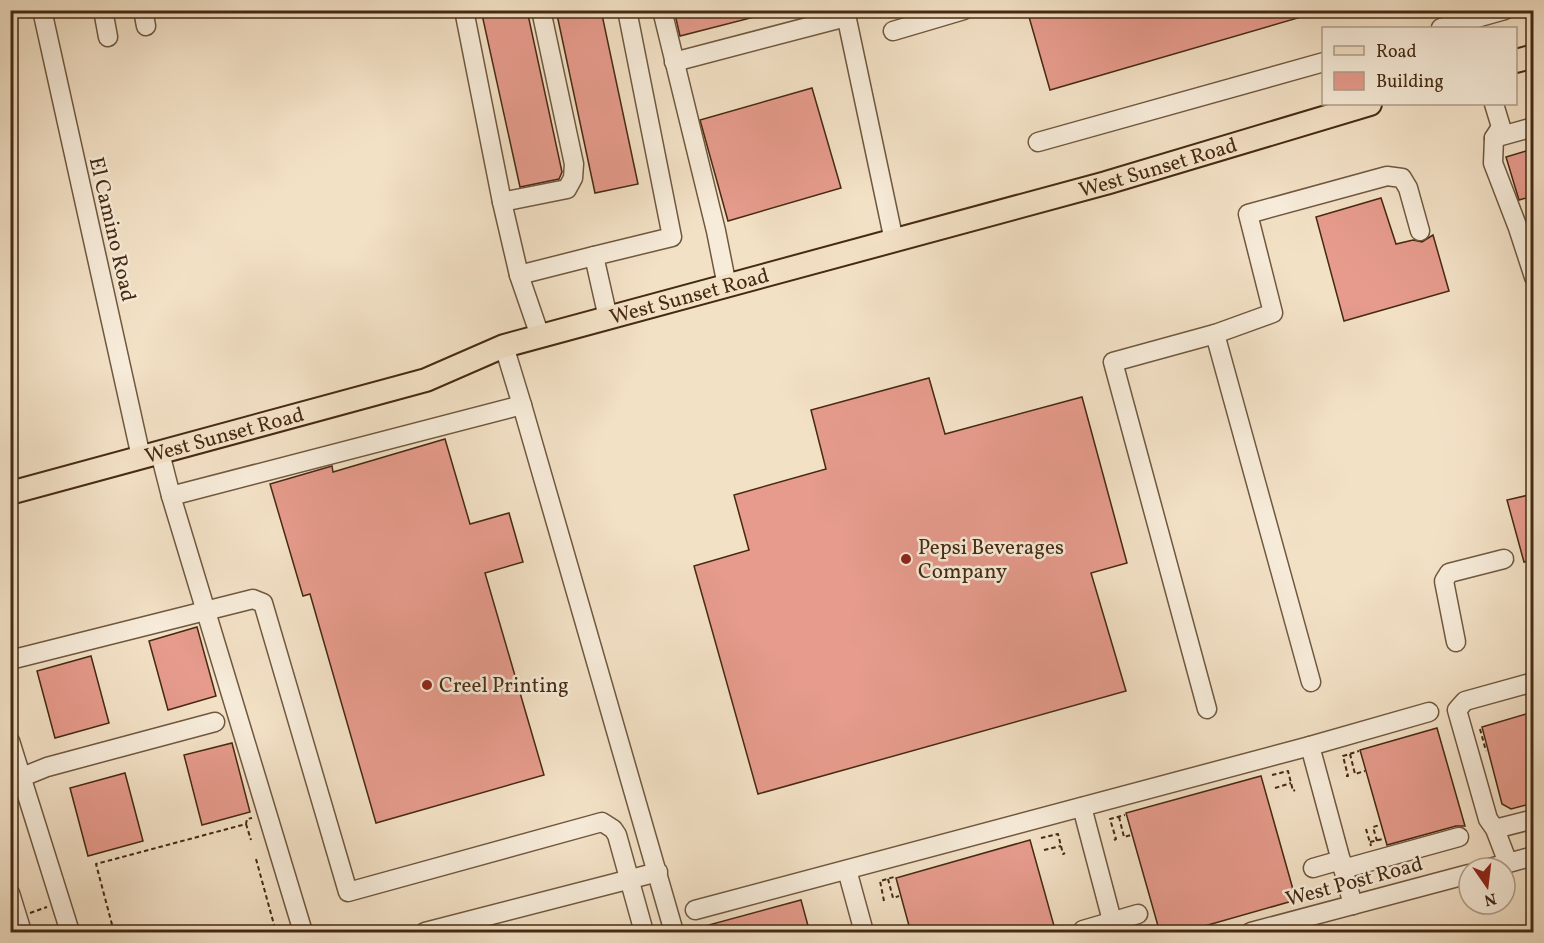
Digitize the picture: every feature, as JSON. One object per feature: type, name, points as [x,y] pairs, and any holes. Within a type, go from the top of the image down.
[{"type":"main road","points":[[1517,60],[1533,56]]},
{"type":"main road","name":"West Sunset Road","points":[[10,493],[426,381],[504,346],[1106,183],[1368,105]]},
{"type":"street","name":"El Camino Road","points":[[42,10],[150,455],[171,496],[303,933]]},
{"type":"street","points":[[103,10],[108,37]]},
{"type":"street","points":[[464,10],[502,202],[519,275],[540,336]]},
{"type":"street","points":[[502,202],[567,189],[573,178],[574,164],[542,10]]},
{"type":"street","points":[[519,275],[672,237],[627,10]]},
{"type":"street","points":[[662,10],[716,231],[727,286]]},
{"type":"street","points":[[893,31],[964,10]]},
{"type":"street","points":[[1445,27],[1505,10]]},
{"type":"street","points":[[674,62],[846,14],[894,241]]},
{"type":"street","points":[[1038,142],[1322,62]]},
{"type":"street","points":[[1494,105],[1501,127],[1494,138],[1493,163],[1526,226],[1533,277]]},
{"type":"street","points":[[1494,138],[1533,127]]},
{"type":"street","points":[[1207,709],[1113,362],[1215,334],[1273,313],[1248,214],[1387,176],[1402,178],[1408,188],[1420,231]]},
{"type":"street","points":[[594,256],[608,318]]},
{"type":"street","points":[[1215,334],[1311,682]]},
{"type":"street","points":[[504,346],[674,933]]},
{"type":"street","points":[[171,496],[522,405]]},
{"type":"street","points":[[1456,642],[1444,581],[1449,573],[1504,559]]},
{"type":"street","points":[[10,660],[252,599],[263,603],[348,892],[602,822],[613,829],[617,836],[644,933]]},
{"type":"street","points":[[1505,856],[1495,829],[1488,819],[1457,710],[1465,701],[1533,682]]},
{"type":"street","points":[[695,910],[1310,746],[1429,712]]},
{"type":"street","points":[[16,781],[47,767],[215,722]]},
{"type":"street","points":[[10,741],[16,781],[70,933]]},
{"type":"street","points":[[1310,746],[1353,905]]},
{"type":"street","points":[[1082,807],[1113,927]]},
{"type":"street","points":[[1495,829],[1533,819]]},
{"type":"street","points":[[1313,868],[1342,864],[1459,837]]},
{"type":"street","points":[[1517,860],[1533,856]]},
{"type":"street","points":[[847,870],[864,933]]},
{"type":"street","points":[[425,933],[483,925],[658,872]]},
{"type":"street","name":"West Post Road","points":[[1251,933],[1457,877]]},
{"type":"street","points":[[10,893],[22,933]]},
{"type":"street","points":[[1083,930],[1113,927],[1138,914]]},
{"type":"path","points":[[1480,729],[1489,760]]},
{"type":"path","points":[[1346,776],[1348,776],[1342,756],[1359,751]]},
{"type":"path","points":[[1350,754],[1355,774],[1365,771]]},
{"type":"path","points":[[1272,775],[1288,771],[1295,790]]},
{"type":"path","points":[[1275,788],[1291,783]]},
{"type":"path","points":[[1114,840],[1116,839],[1110,819],[1125,815]]},
{"type":"path","points":[[251,840],[246,824],[247,819],[254,817]]},
{"type":"path","points":[[1119,817],[1124,837],[1131,835]]},
{"type":"path","points":[[114,933],[96,864],[246,824]]},
{"type":"path","points":[[1377,841],[1373,827],[1380,825]]},
{"type":"path","points":[[1366,829],[1371,848]]},
{"type":"path","points":[[1041,838],[1058,834],[1063,854],[1065,853]]},
{"type":"path","points":[[1370,842],[1383,839]]},
{"type":"path","points":[[1044,850],[1061,846]]},
{"type":"path","points":[[256,859],[276,933]]},
{"type":"path","points":[[884,901],[880,881],[894,877]]},
{"type":"path","points":[[888,879],[893,898],[899,896]]},
{"type":"path","points":[[26,914],[48,907]]},
{"type":"building","points":[[481,10],[527,10],[562,172],[559,179],[520,187]]},
{"type":"building","points":[[556,10],[601,10],[638,184],[595,193]]},
{"type":"building","points":[[674,10],[766,10],[766,14],[680,36]]},
{"type":"building","points":[[1027,10],[1315,10],[1315,13],[1050,90]]},
{"type":"building","points":[[812,88],[841,188],[728,221],[700,120]]},
{"type":"building","points":[[1533,149],[1533,196],[1519,200],[1506,157]]},
{"type":"building","points":[[1381,198],[1396,244],[1413,240],[1422,242],[1433,235],[1449,291],[1344,321],[1316,217]]},
{"type":"building","points":[[929,378],[945,434],[1082,397],[1127,563],[1091,573],[1126,691],[758,794],[694,566],[749,550],[734,495],[826,469],[811,410]]},
{"type":"building","name":"Creel Printing","points":[[445,439],[470,524],[509,513],[523,562],[485,573],[544,775],[376,823],[310,594],[303,596],[270,484],[332,466],[333,472]]},
{"type":"building","points":[[1533,494],[1533,560],[1524,562],[1507,500]]},
{"type":"building","points":[[197,627],[216,696],[168,710],[149,641]]},
{"type":"building","points":[[91,656],[109,723],[55,738],[37,671]]},
{"type":"building","points":[[1533,712],[1533,803],[1511,809],[1502,804],[1482,727]]},
{"type":"building","points":[[1437,728],[1465,826],[1456,826],[1387,845],[1360,750]]},
{"type":"building","points":[[232,743],[250,812],[202,825],[184,755]]},
{"type":"building","points":[[125,773],[143,841],[88,856],[70,788]]},
{"type":"building","points":[[1261,776],[1296,900],[1180,933],[1160,933],[1126,813]]},
{"type":"building","points":[[1030,840],[1056,933],[911,933],[896,878]]},
{"type":"building","points":[[801,900],[810,933],[694,933],[694,929]]},
{"type":"place","name":"Pepsi Beverages Company","points":[[906,559]]},
{"type":"place","name":"Creel Printing","points":[[427,685]]}]
